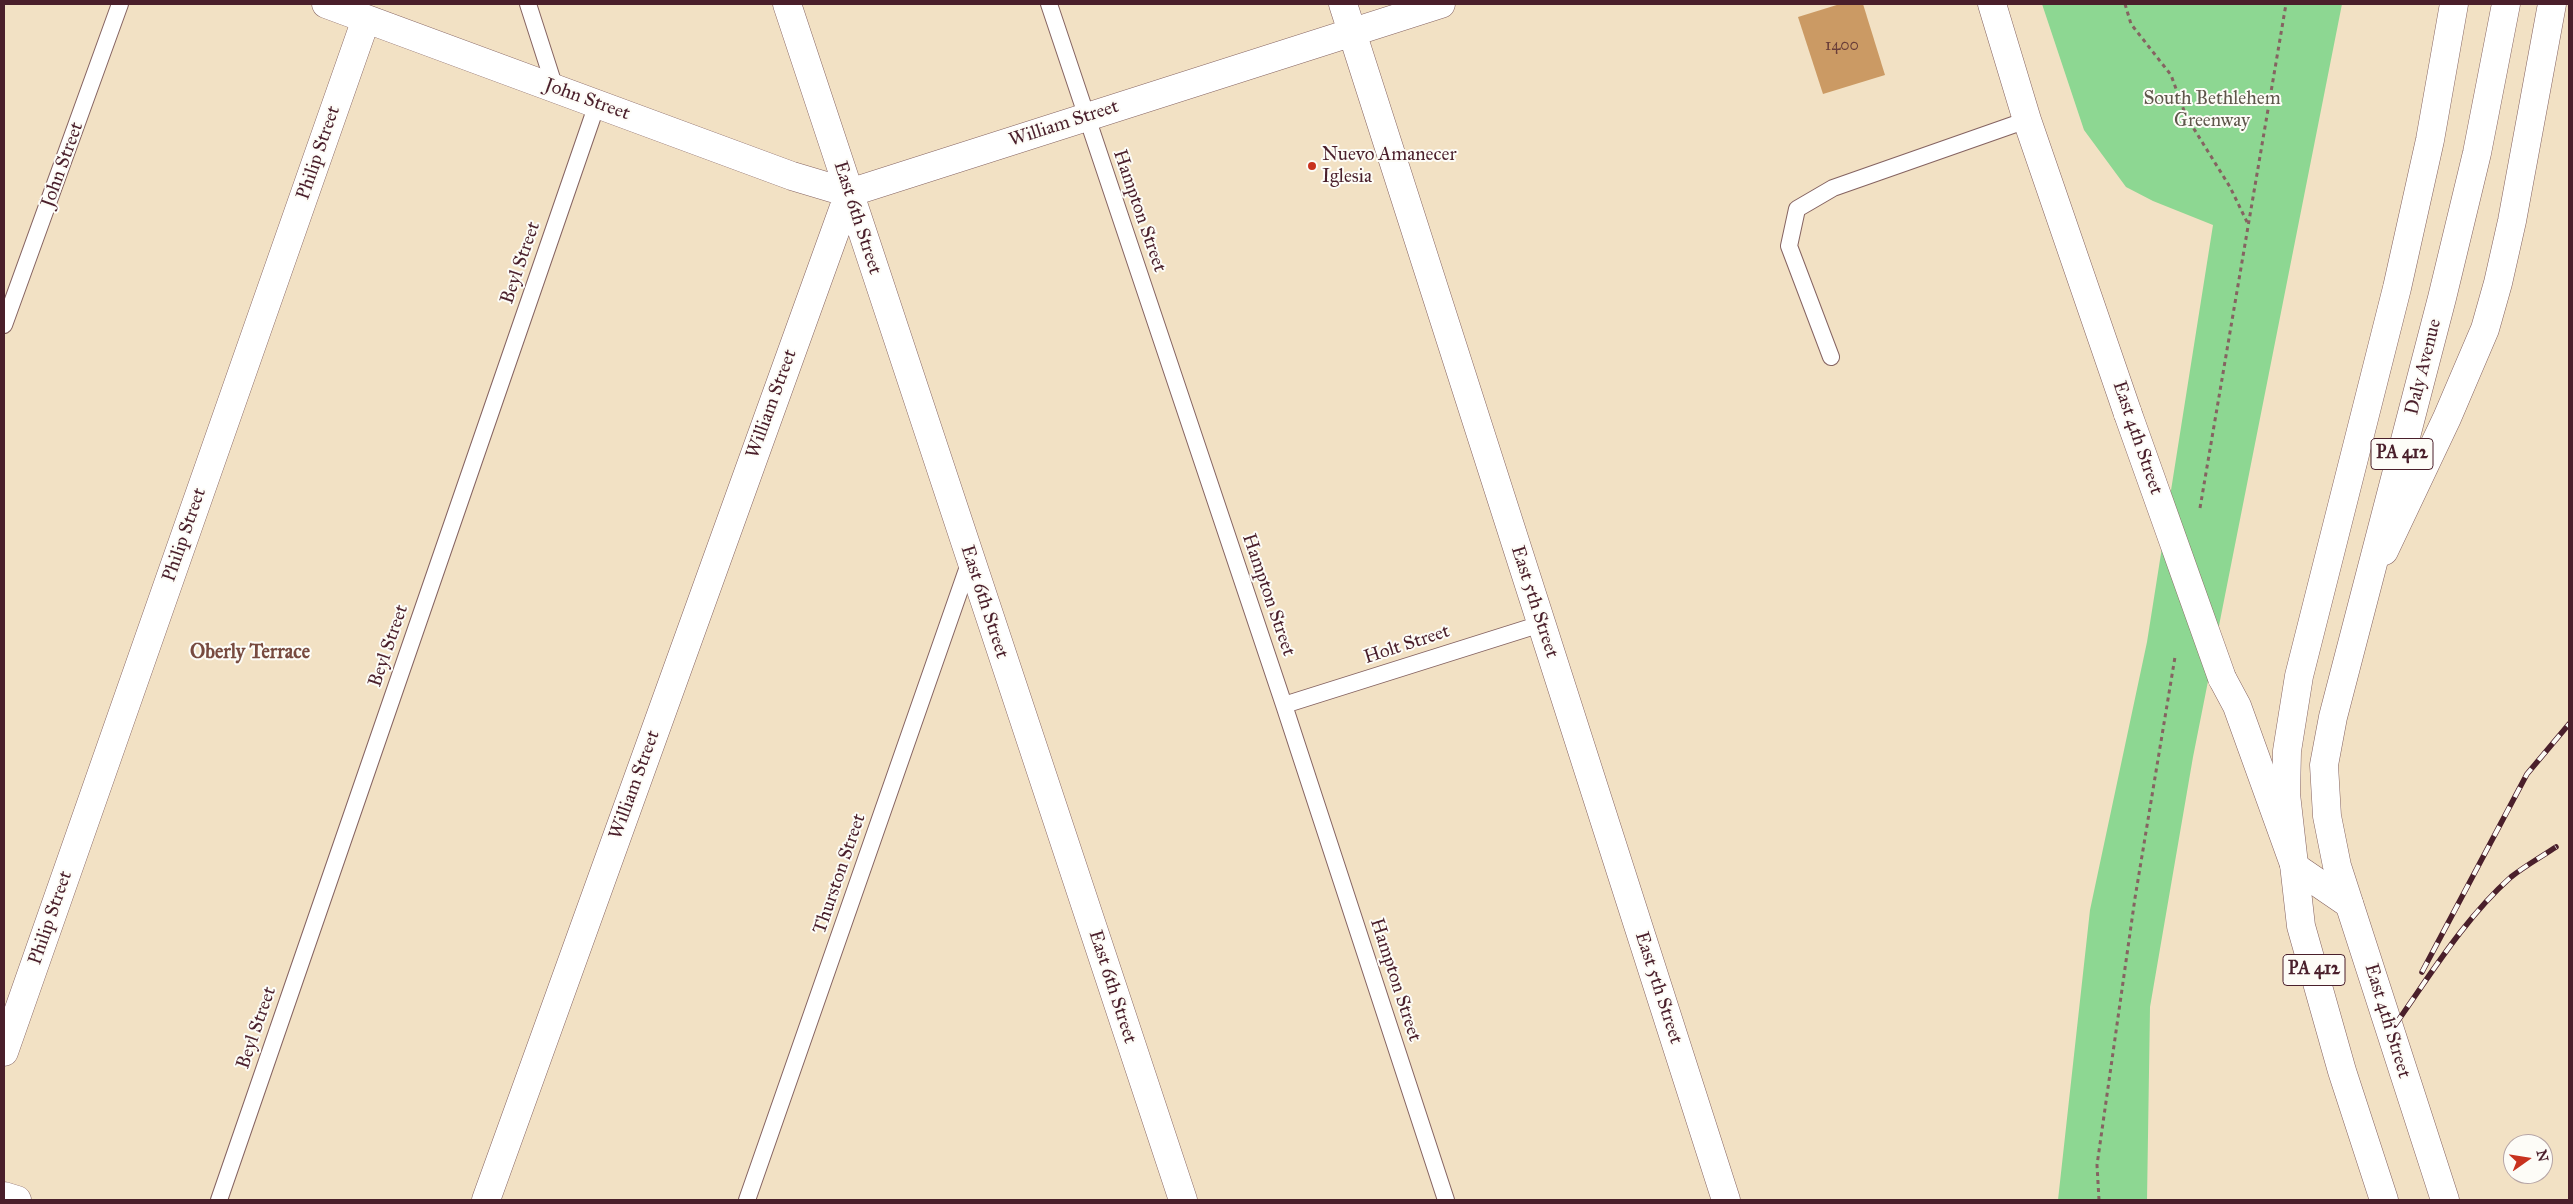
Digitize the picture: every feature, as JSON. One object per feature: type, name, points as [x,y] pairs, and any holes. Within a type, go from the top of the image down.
[{"type":"main road","name":"John Street","points":[[326,4],[792,176],[848,193]]},
{"type":"main road","name":"East 6th Street","points":[[787,4],[1183,1200]]},
{"type":"main road","name":"East 5th Street","points":[[1343,4],[1726,1200]]},
{"type":"main road","name":"William Street","points":[[486,1200],[848,193],[1441,4]]},
{"type":"main road","name":"East 4th Street","points":[[1992,4],[2027,120],[2128,414],[2222,678],[2237,706],[2296,867],[2301,926],[2342,1071],[2384,1200]]},
{"type":"main road","name":"PA 412","points":[[2296,867],[2286,794],[2290,720],[2299,676],[2397,288],[2430,140],[2454,4]]},
{"type":"main road","name":"Daly Avenue","points":[[2349,904],[2331,844],[2327,816],[2324,765],[2333,717],[2406,443],[2474,163],[2506,4]]},
{"type":"main road","points":[[2364,596],[2485,329],[2512,221],[2552,4]]},
{"type":"main road","name":"Philip Street","points":[[4,1052],[366,18]]},
{"type":"main road","points":[[2296,867],[2349,904]]},
{"type":"main road","name":"East 4th Street","points":[[2349,904],[2445,1200]]},
{"type":"main road","points":[[4,1196],[17,1200]]},
{"type":"lane","name":"John Street","points":[[4,326],[120,4]]},
{"type":"lane","points":[[528,4],[555,88]]},
{"type":"lane","name":"Hampton Street","points":[[1049,4],[1284,705],[1446,1200]]},
{"type":"lane","name":"Beyl Street","points":[[218,1200],[597,104]]},
{"type":"lane","points":[[1831,357],[1789,246],[1797,209],[1833,188],[2027,120]]},
{"type":"lane","name":"Thurston Street","points":[[747,1200],[970,561]]},
{"type":"lane","name":"Holt Street","points":[[1284,705],[1541,624]]},
{"type":"path","points":[[2124,4],[2132,24],[2171,75],[2186,116],[2230,187],[2248,225]]},
{"type":"path","points":[[2200,510],[2286,4]]},
{"type":"path","points":[[2098,1200],[2097,1165],[2134,898],[2175,654]]},
{"type":"green space","name":"South Bethlehem Greenway","points":[[2042,4],[2342,4],[2193,757],[2150,1007],[2147,1200],[2058,1200],[2090,910],[2147,642],[2213,225],[2153,201],[2126,187],[2084,130]]},
{"type":"building","points":[[1840,4],[1863,4],[1885,75],[1823,94],[1798,17]]},
{"type":"railway","points":[[2422,972],[2527,774],[2569,724]]},
{"type":"railway","points":[[2395,1025],[2463,929],[2494,893],[2527,865],[2556,847]]},
{"type":"place","name":"Nuevo Amanecer Iglesia","points":[[1312,166]]},
{"type":"district","name":"Oberly Terrace","points":[[250,653]]}]
